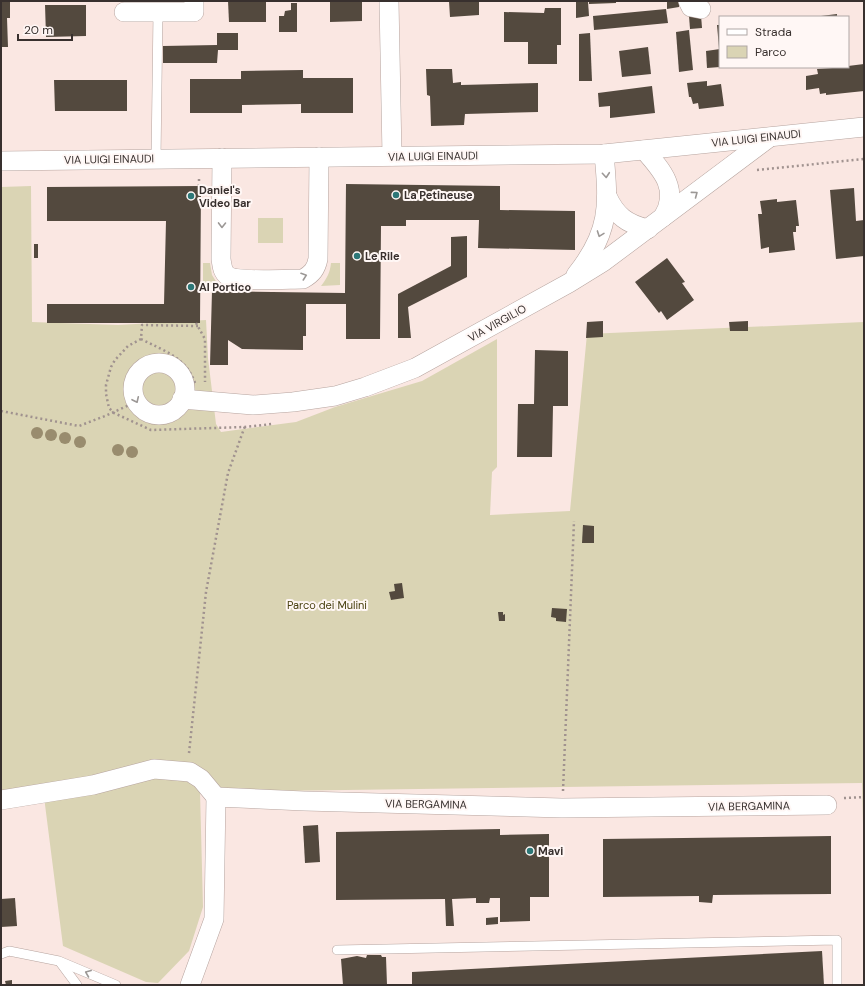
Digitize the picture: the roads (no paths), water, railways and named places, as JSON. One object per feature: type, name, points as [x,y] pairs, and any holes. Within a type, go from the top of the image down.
[{"type":"street","points":[[124,12],[194,12],[194,1]]},
{"type":"street","points":[[389,1],[392,156]]},
{"type":"street","name":"VIA LUIGI EINAUDI","points":[[1,161],[604,154],[770,136],[864,128]]},
{"type":"street","name":"VIA VIRGILIO","points":[[182,399],[206,398],[253,405],[293,402],[335,396],[415,368],[569,283],[603,262],[770,136]]},
{"type":"street","points":[[644,150],[659,168],[669,186],[670,202],[668,210],[663,217]]},
{"type":"street","points":[[569,283],[598,242],[603,226],[607,210],[608,196],[604,154]]},
{"type":"street","points":[[222,158],[221,259],[224,272],[228,276],[239,279],[302,279],[315,270],[317,264],[319,157]]},
{"type":"street","points":[[608,196],[612,207],[624,219],[632,224],[648,229]]},
{"type":"street","points":[[159,363],[168,365],[175,369],[184,383],[182,399],[178,406],[172,411],[158,415],[150,414],[143,410],[136,402],[132,389],[134,381],[144,368],[151,364],[159,363]]},
{"type":"street","points":[[1,800],[93,785],[154,770],[190,772],[201,779],[216,797],[214,919],[190,985]]},
{"type":"street","name":"VIA BERGAMINA","points":[[216,797],[304,801],[562,808],[827,805]]},
{"type":"lane","points":[[156,159],[158,12]]},
{"type":"lane","points":[[337,950],[837,940],[837,985]]},
{"type":"lane","points":[[1,954],[9,952],[59,961],[116,985]]},
{"type":"lane","points":[[59,961],[77,985]]},
{"type":"place","name":"La Petineuse","points":[[396,195]]},
{"type":"place","name":"Daniel's Video Bar","points":[[191,196]]},
{"type":"place","name":"Le Rile","points":[[357,256]]},
{"type":"place","name":"Al Portico","points":[[191,287]]},
{"type":"place","name":"Mavi","points":[[530,851]]},
{"type":"park label","name":"Parco dei Mulini","points":[[327,605]]}]
